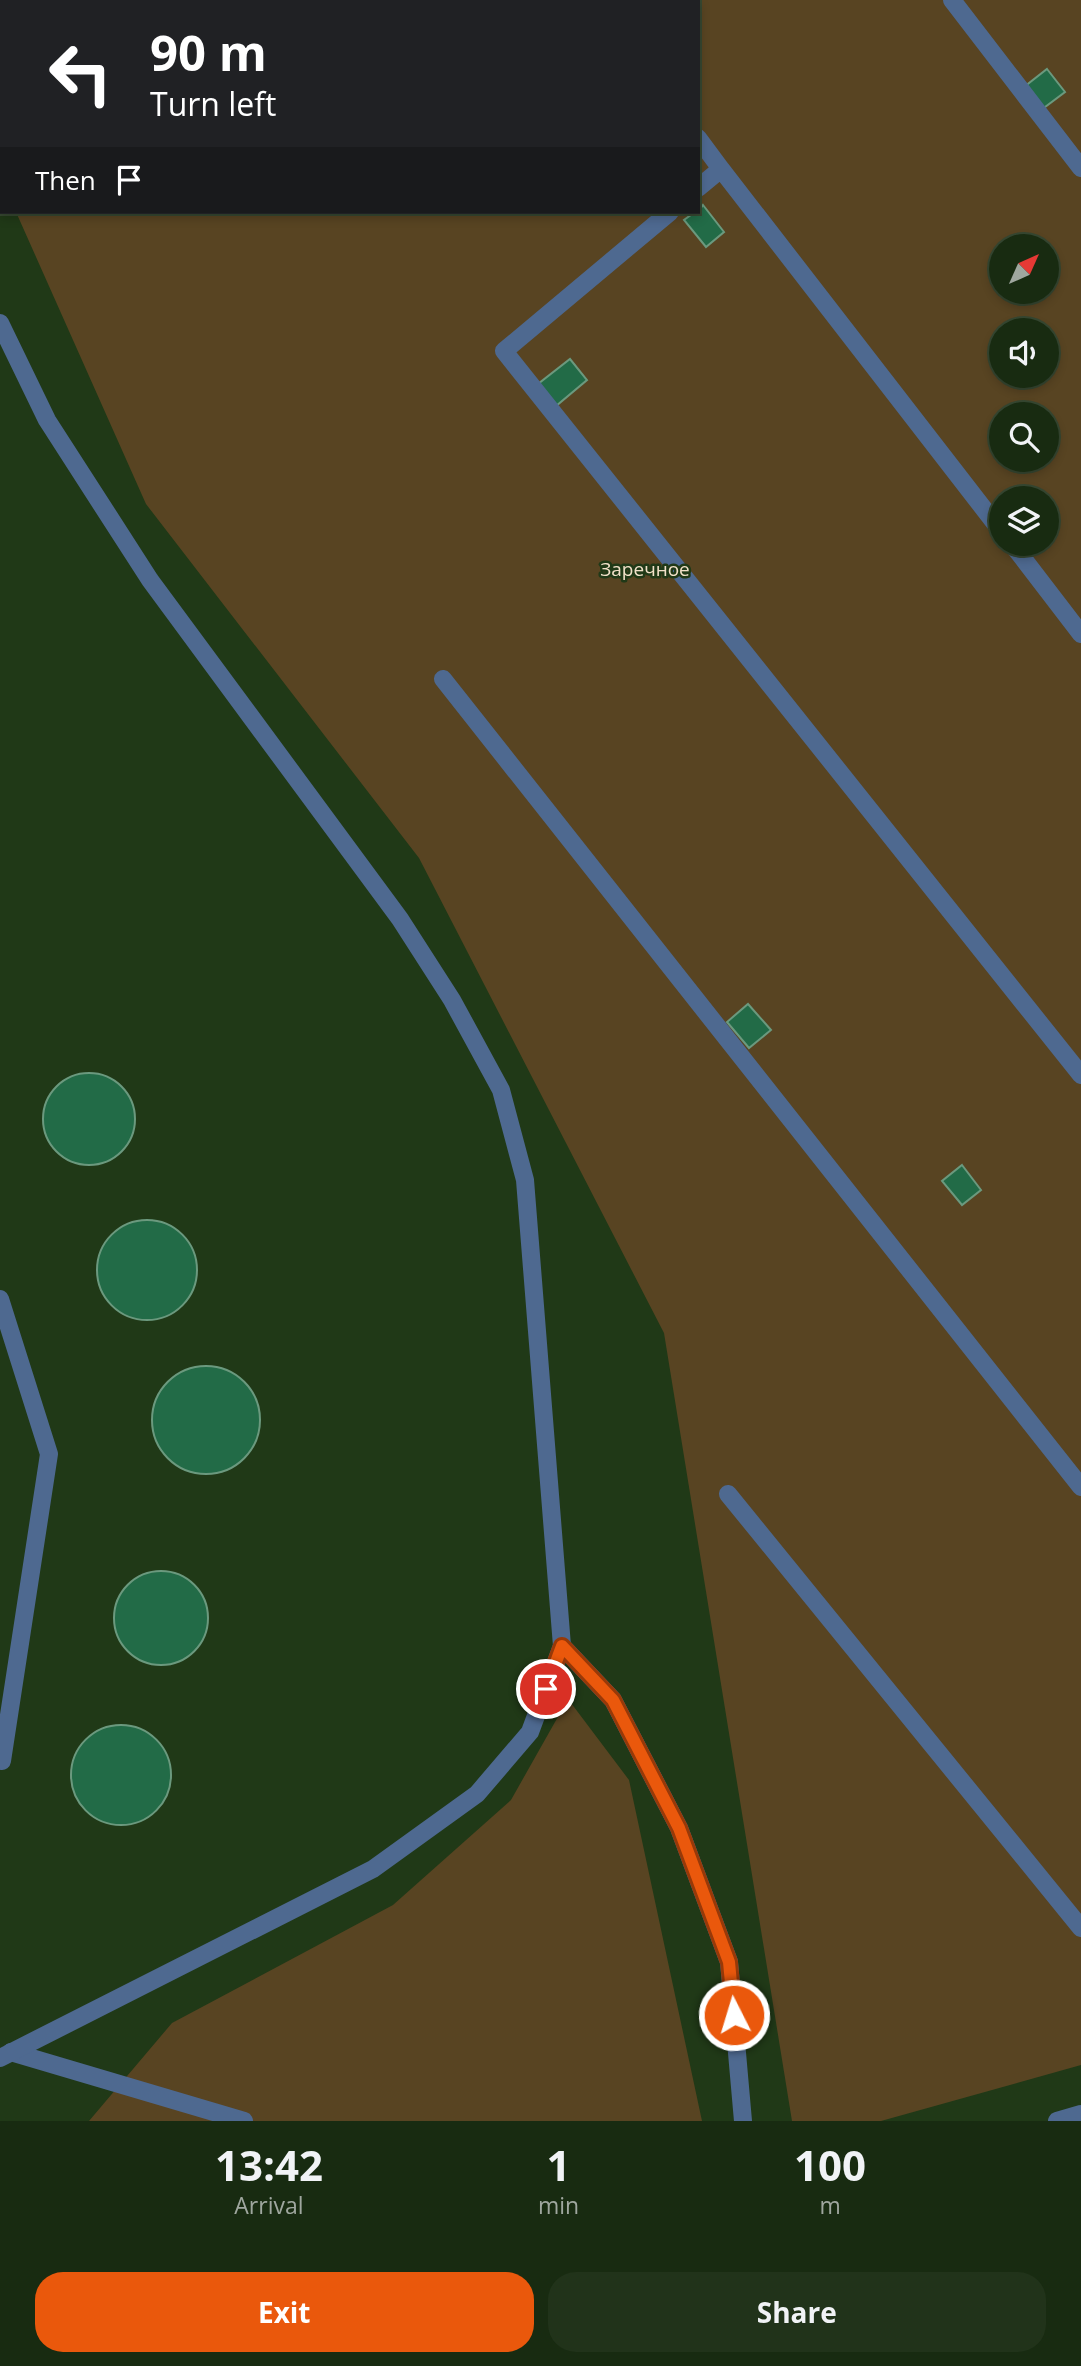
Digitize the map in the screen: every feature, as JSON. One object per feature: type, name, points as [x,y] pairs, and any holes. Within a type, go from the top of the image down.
[{"type":"street","points":[[952,0],[1081,167]]},
{"type":"street","points":[[700,141],[989,515]]},
{"type":"street","points":[[700,186],[721,169]]},
{"type":"street","points":[[668,214],[504,351],[1081,1075]]},
{"type":"street","points":[[0,323],[47,420],[150,580],[400,919],[452,1000],[501,1090],[525,1180],[562,1646],[530,1732],[477,1794],[373,1869],[6,2055]]},
{"type":"street","points":[[1021,556],[1081,634]]},
{"type":"street","points":[[443,679],[1081,1487]]},
{"type":"street","points":[[0,1299],[49,1454],[2,1761]]},
{"type":"street","points":[[728,1494],[1081,1928]]},
{"type":"street","points":[[562,1646],[613,1700],[679,1828],[729,1962],[743,2121]]},
{"type":"street","points":[[6,2055],[244,2121]]},
{"type":"street","points":[[1057,2121],[1081,2114]]},
{"type":"green space","name":"Заречное","points":[[700,0],[1081,0],[1081,2065],[881,2121],[792,2121],[664,1333],[419,858],[146,504],[17,214],[700,214]]},
{"type":"green space","points":[[568,1699],[629,1780],[702,2121],[89,2121],[172,2023],[393,1905],[511,1800]]},
{"type":"building","points":[[1047,69],[1065,92],[1041,110],[1024,87]]},
{"type":"building","points":[[703,205],[724,232],[706,247],[684,220],[692,214],[700,214]]},
{"type":"building","points":[[570,359],[587,380],[556,406],[538,384]]},
{"type":"building","points":[[748,1004],[771,1030],[749,1048],[727,1022]]},
{"type":"building","points":[[89,1073],[115,1081],[127,1093],[135,1119],[127,1145],[115,1157],[89,1165],[63,1157],[51,1145],[43,1119],[51,1093],[63,1081]]},
{"type":"building","points":[[962,1165],[981,1190],[962,1205],[942,1181]]},
{"type":"building","points":[[147,1220],[166,1224],[182,1235],[193,1251],[197,1270],[193,1289],[182,1305],[166,1316],[147,1320],[128,1316],[112,1305],[101,1289],[97,1270],[101,1251],[112,1235],[128,1224]]},
{"type":"building","points":[[206,1366],[227,1370],[245,1381],[256,1399],[260,1420],[256,1441],[245,1459],[227,1470],[206,1474],[185,1470],[167,1459],[156,1441],[152,1420],[156,1399],[167,1381],[185,1370]]},
{"type":"building","points":[[161,1571],[179,1574],[194,1585],[205,1600],[208,1618],[205,1636],[194,1651],[179,1662],[161,1665],[143,1662],[128,1651],[117,1636],[114,1618],[117,1600],[128,1585],[143,1574]]},
{"type":"building","points":[[121,1725],[140,1729],[156,1740],[167,1756],[171,1775],[167,1794],[156,1810],[140,1821],[121,1825],[102,1821],[86,1810],[75,1794],[71,1775],[75,1756],[86,1740],[102,1729]]},
{"type":"route","points":[[546,1689],[562,1646],[613,1700],[679,1828],[729,1962],[734,2015]]}]
